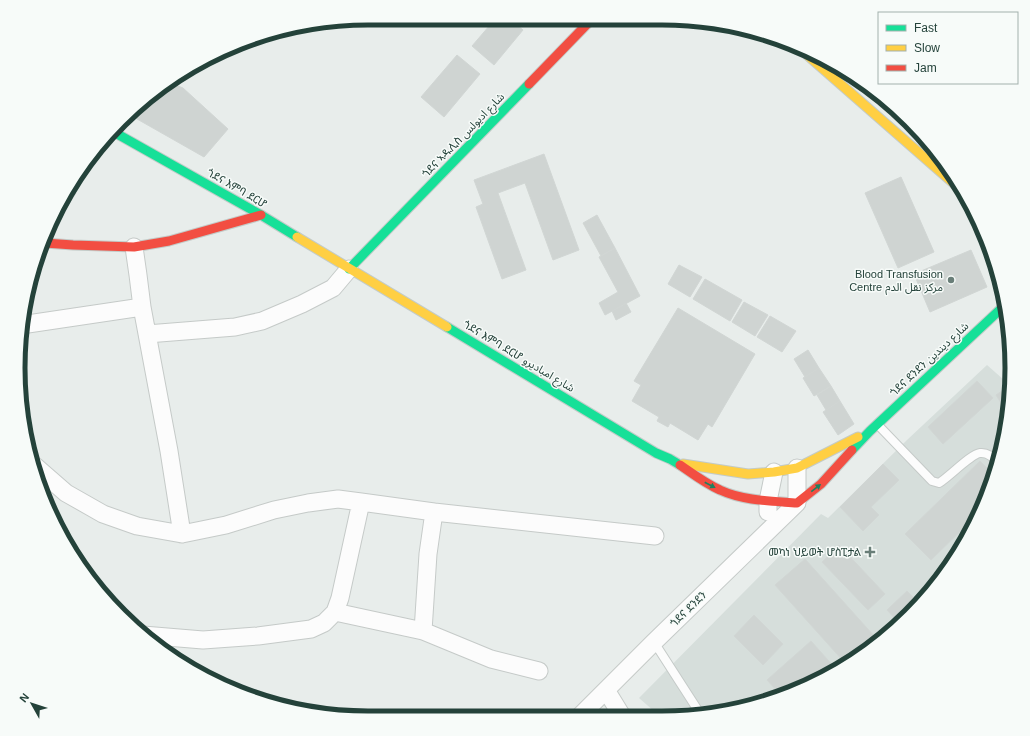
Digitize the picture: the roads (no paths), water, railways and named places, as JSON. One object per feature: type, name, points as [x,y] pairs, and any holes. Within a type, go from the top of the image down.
[{"type":"main road","name":"ጎደና ኣዱሊስ شارع اديولس","points":[[349,269],[586,25]]},
{"type":"main road","points":[[831,69],[946,175]]},
{"type":"main road","name":"ጎደና እምባ ደርሆ","points":[[117,134],[260,215],[349,269]]},
{"type":"main road","points":[[49,243],[134,247],[169,241],[260,215]]},
{"type":"main road","name":"ጎደና እምባ ደርሆ شارع امباديرو","points":[[349,269],[656,453],[677,463],[705,483],[722,491],[738,496],[768,501]]},
{"type":"main road","name":"ጎደና ደንደን شارع ديندين","points":[[797,503],[821,484],[878,424],[1000,310]]},
{"type":"main road","points":[[982,327],[1002,321]]},
{"type":"main road","name":"ጎደና ደንደን شارع ديندين","points":[[774,472],[797,468],[870,432]]},
{"type":"main road","name":"ጎደና እምባ ደርሆ شارع امباديرو","points":[[677,463],[748,474],[774,472]]},
{"type":"main road","points":[[768,501],[797,503]]},
{"type":"street","points":[[134,247],[142,307],[169,451],[182,534]]},
{"type":"street","points":[[147,334],[235,327],[262,320],[302,304],[333,288],[349,269]]},
{"type":"street","points":[[28,324],[142,307]]},
{"type":"street","points":[[797,468],[797,503]]},
{"type":"street","points":[[41,471],[66,493],[103,514],[137,526],[182,534],[226,525],[274,510],[308,503],[338,500],[655,536]]},
{"type":"street","points":[[769,530],[768,501],[774,472]]},
{"type":"street","points":[[154,636],[203,640],[258,636],[311,629],[324,623],[335,612],[340,598],[361,502]]},
{"type":"street","name":"ጎደና ደንደን","points":[[585,711],[797,503]]},
{"type":"street","points":[[423,631],[428,554],[434,512]]},
{"type":"street","points":[[335,612],[423,631],[439,636],[459,646],[491,658],[539,671]]},
{"type":"street","points":[[606,690],[619,711]]},
{"type":"lane","points":[[878,424],[932,481],[939,483],[946,479],[970,458],[979,453],[987,453],[993,458]]},
{"type":"lane","points":[[654,642],[697,709]]},
{"type":"place","name":"Blood Transfusion Centre مركز نقل الدم","points":[[951,280]]},
{"type":"place","name":"መካነ ህይወት ሆስፒታል","points":[[870,552]]}]
